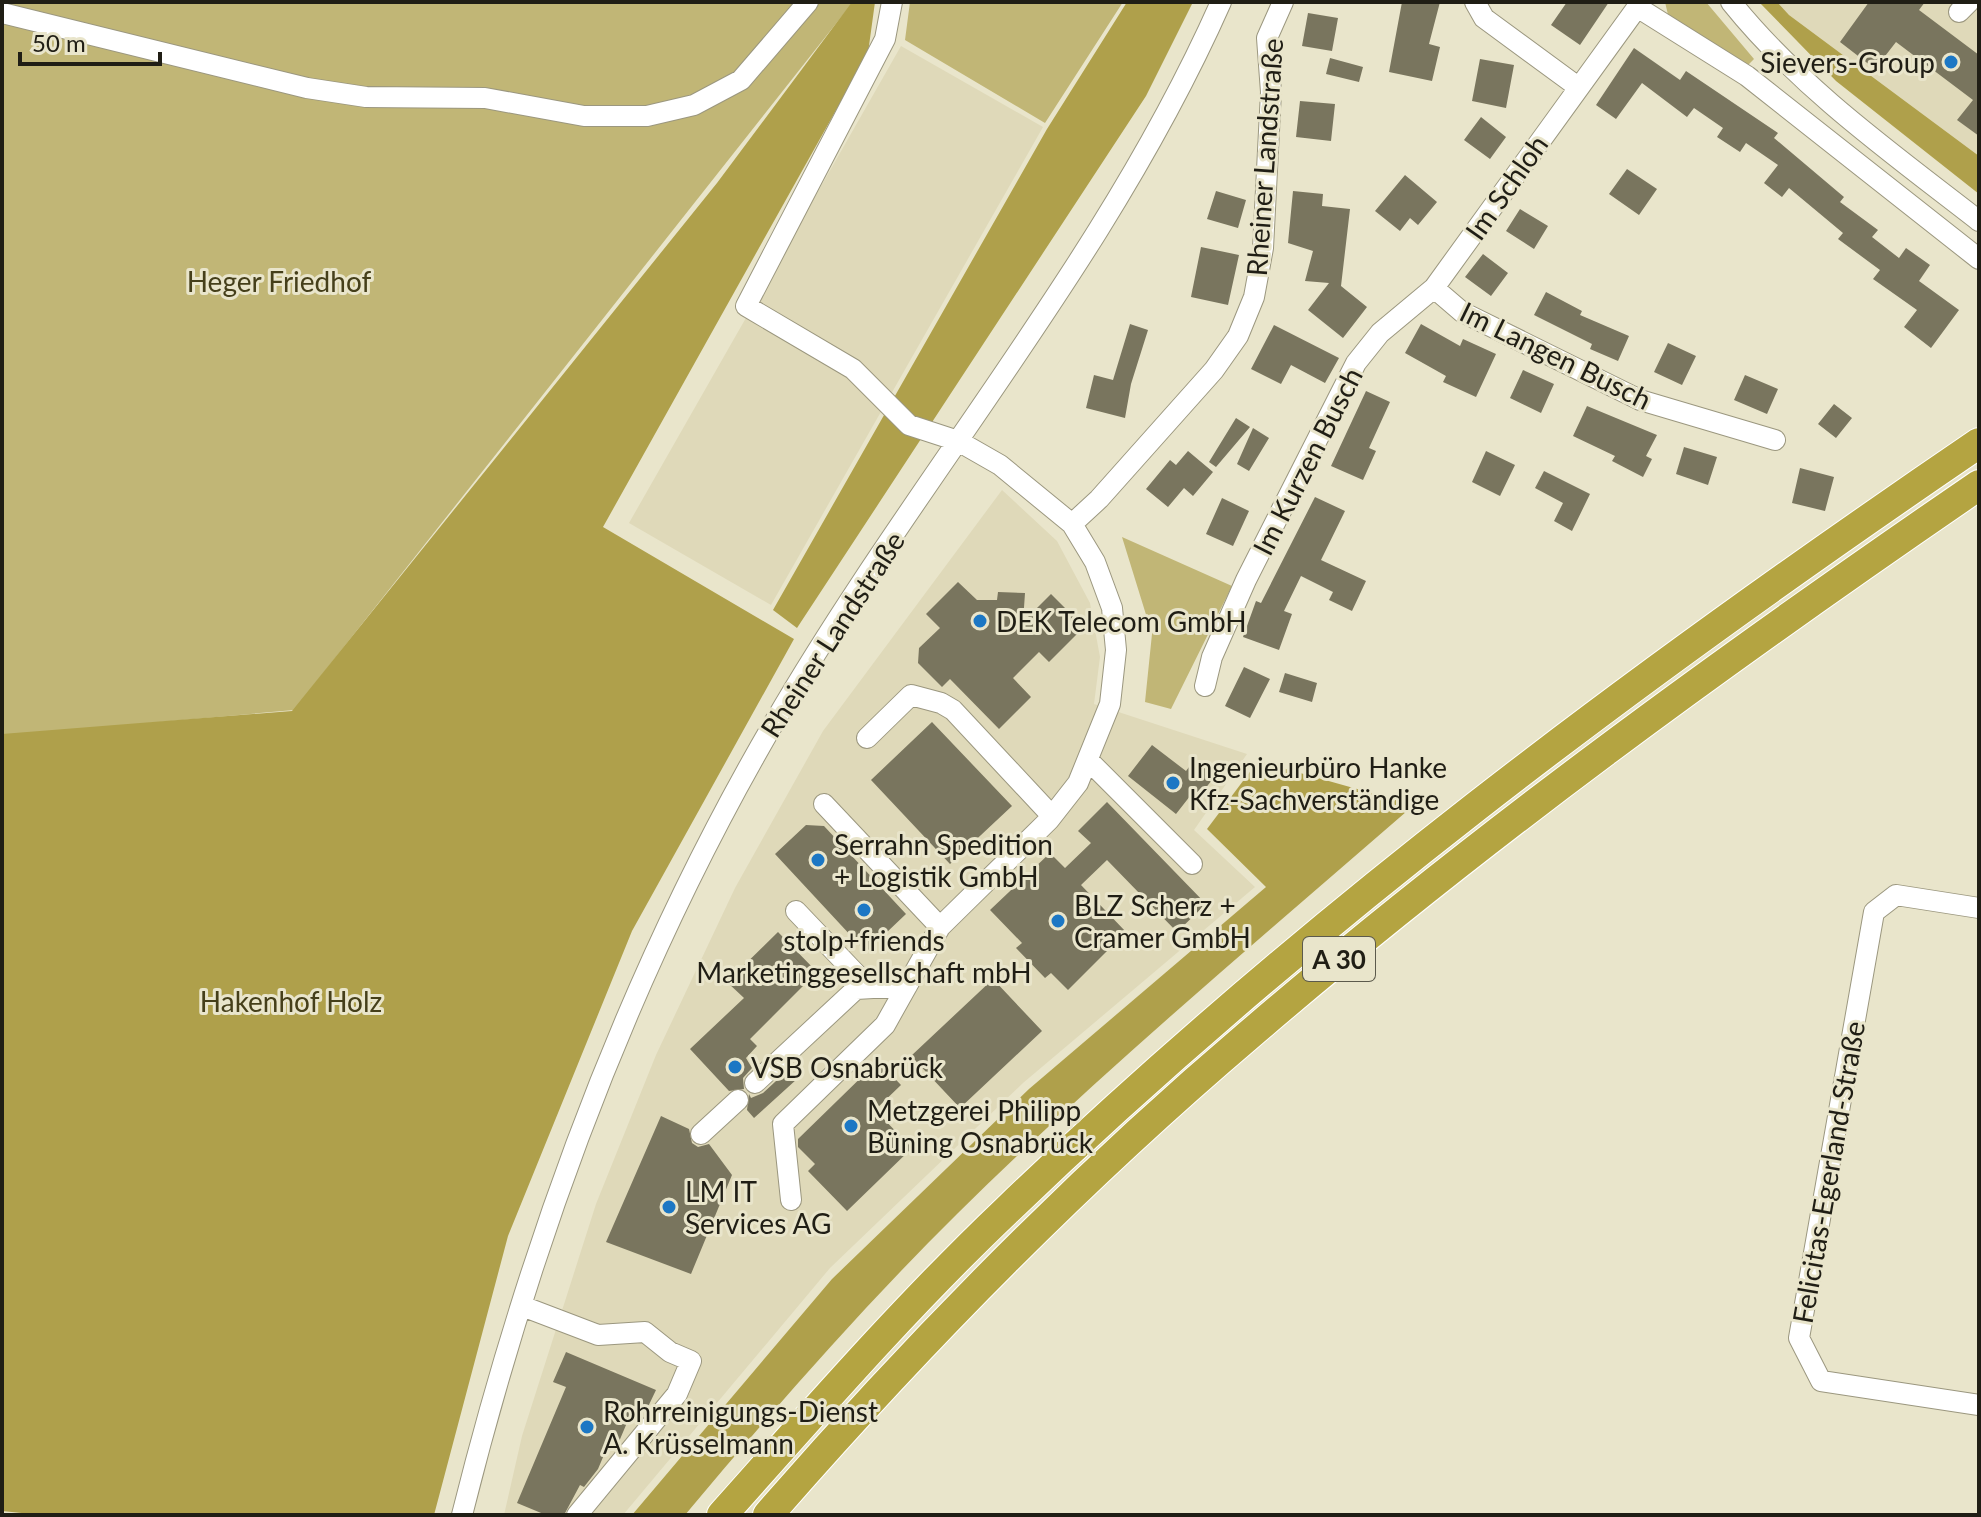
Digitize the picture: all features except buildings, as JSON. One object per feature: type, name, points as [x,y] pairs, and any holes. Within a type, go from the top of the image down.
[{"type":"highway","name":"A 30","points":[[722,1515],[1003,1213],[1152,1074],[1324,925],[1465,812],[1663,663],[1979,443]]},
{"type":"highway","name":"A 30","points":[[768,1515],[935,1332],[1140,1132],[1247,1036],[1378,927],[1670,702],[1979,485]]},
{"type":"street","points":[[2,13],[307,88],[366,97],[485,98],[584,116],[647,116],[694,105],[741,80],[808,2]]},
{"type":"street","points":[[791,1200],[783,1124],[885,1025],[940,927],[1052,816],[1089,761],[1110,704],[1116,650],[1112,608],[1095,562],[1072,524],[1000,465],[958,441],[909,425],[853,369],[746,306],[885,39],[892,2]]},
{"type":"street","name":"Rheiner Landstraße","points":[[462,1515],[522,1306],[622,1023],[714,828],[792,692],[1069,279],[1146,152],[1196,60],[1221,2]]},
{"type":"street","name":"Rheiner Landstraße","points":[[1072,524],[1099,499],[1214,370],[1238,336],[1254,297],[1263,248],[1271,92],[1267,38],[1283,2]]},
{"type":"street","points":[[1475,2],[1484,18],[1578,87]]},
{"type":"street","points":[[1731,2],[1771,48],[1818,93],[1979,221]]},
{"type":"street","points":[[1639,4],[1747,76],[1979,259]]},
{"type":"street","name":"Im Schloh","points":[[1434,288],[1639,4]]},
{"type":"street","name":"Im Langen Busch","points":[[1434,288],[1462,312],[1640,400],[1775,440]]},
{"type":"street","name":"Im Kurzen Busch","points":[[1205,686],[1212,657],[1246,580],[1350,373],[1380,333],[1434,288]]},
{"type":"street","points":[[867,738],[911,695],[941,703],[953,710],[1052,816]]},
{"type":"street","points":[[1089,761],[1192,864]]},
{"type":"street","points":[[824,804],[940,927]]},
{"type":"street","name":"Felicitas-Egerland-Straße","points":[[1979,908],[1896,895],[1874,912],[1799,1338],[1821,1381],[1979,1405]]},
{"type":"street","points":[[796,911],[859,977],[907,986]]},
{"type":"street","points":[[755,1083],[856,989],[907,986]]},
{"type":"street","points":[[701,1134],[738,1100]]},
{"type":"street","points":[[522,1306],[598,1335],[645,1332],[670,1352],[691,1361],[677,1394],[577,1515]]},
{"type":"shaded area","points":[[1777,2],[1979,2],[1979,156],[1789,15]]},
{"type":"shaded area","points":[[901,46],[1043,127],[771,605],[629,523]]},
{"type":"shaded area","points":[[1002,490],[1057,541],[1090,603],[1100,657],[1094,704],[1247,754],[1194,830],[1255,887],[1023,1083],[830,1268],[623,1515],[504,1515],[522,1436],[596,1204],[656,1055],[735,888],[823,731]]},
{"type":"green space","name":"Heger Friedhof","points":[[2,2],[853,2],[294,710],[2,736]]},
{"type":"green space","name":"Hakenhof Holz","points":[[852,2],[875,2],[868,53],[603,527],[794,639],[632,931],[508,1236],[434,1515],[41,1515],[2,1511],[2,734],[292,711],[717,183]]},
{"type":"green space","points":[[910,2],[1123,2],[1045,123],[905,40]]},
{"type":"green space","points":[[1127,2],[1193,2],[1146,96],[797,628],[773,610],[1047,129]]},
{"type":"green space","points":[[1665,2],[1706,2],[1754,59],[1748,65],[1669,19]]},
{"type":"green space","points":[[1759,2],[1777,2],[1789,15],[1979,156],[1979,194],[1836,81]]},
{"type":"green space","points":[[1122,537],[1232,586],[1171,709],[1145,702],[1152,634]]},
{"type":"green space","points":[[1258,761],[1414,805],[1125,1057],[957,1214],[818,1361],[685,1515],[632,1515],[832,1279],[1029,1089],[1266,887],[1207,829]]},
{"type":"place","name":"Sievers-Group","points":[[1951,62]]},
{"type":"place","name":"DEK Telecom GmbH","points":[[980,621]]},
{"type":"place","name":"Ingenieurbüro Hanke Kfz-Sachverständige","points":[[1173,783]]},
{"type":"place","name":"Serrahn Spedition + Logistik GmbH","points":[[818,860]]},
{"type":"place","name":"stolp+friends Marketinggesellschaft mbH","points":[[864,910]]},
{"type":"place","name":"BLZ Scherz + Cramer GmbH","points":[[1058,921]]},
{"type":"place","name":"VSB Osnabrück","points":[[735,1067]]},
{"type":"place","name":"Metzgerei Philipp Büning Osnabrück","points":[[851,1126]]},
{"type":"place","name":"LM IT Services AG","points":[[669,1207]]},
{"type":"place","name":"Rohrreinigungs-Dienst A. Krüsselmann","points":[[587,1427]]}]
